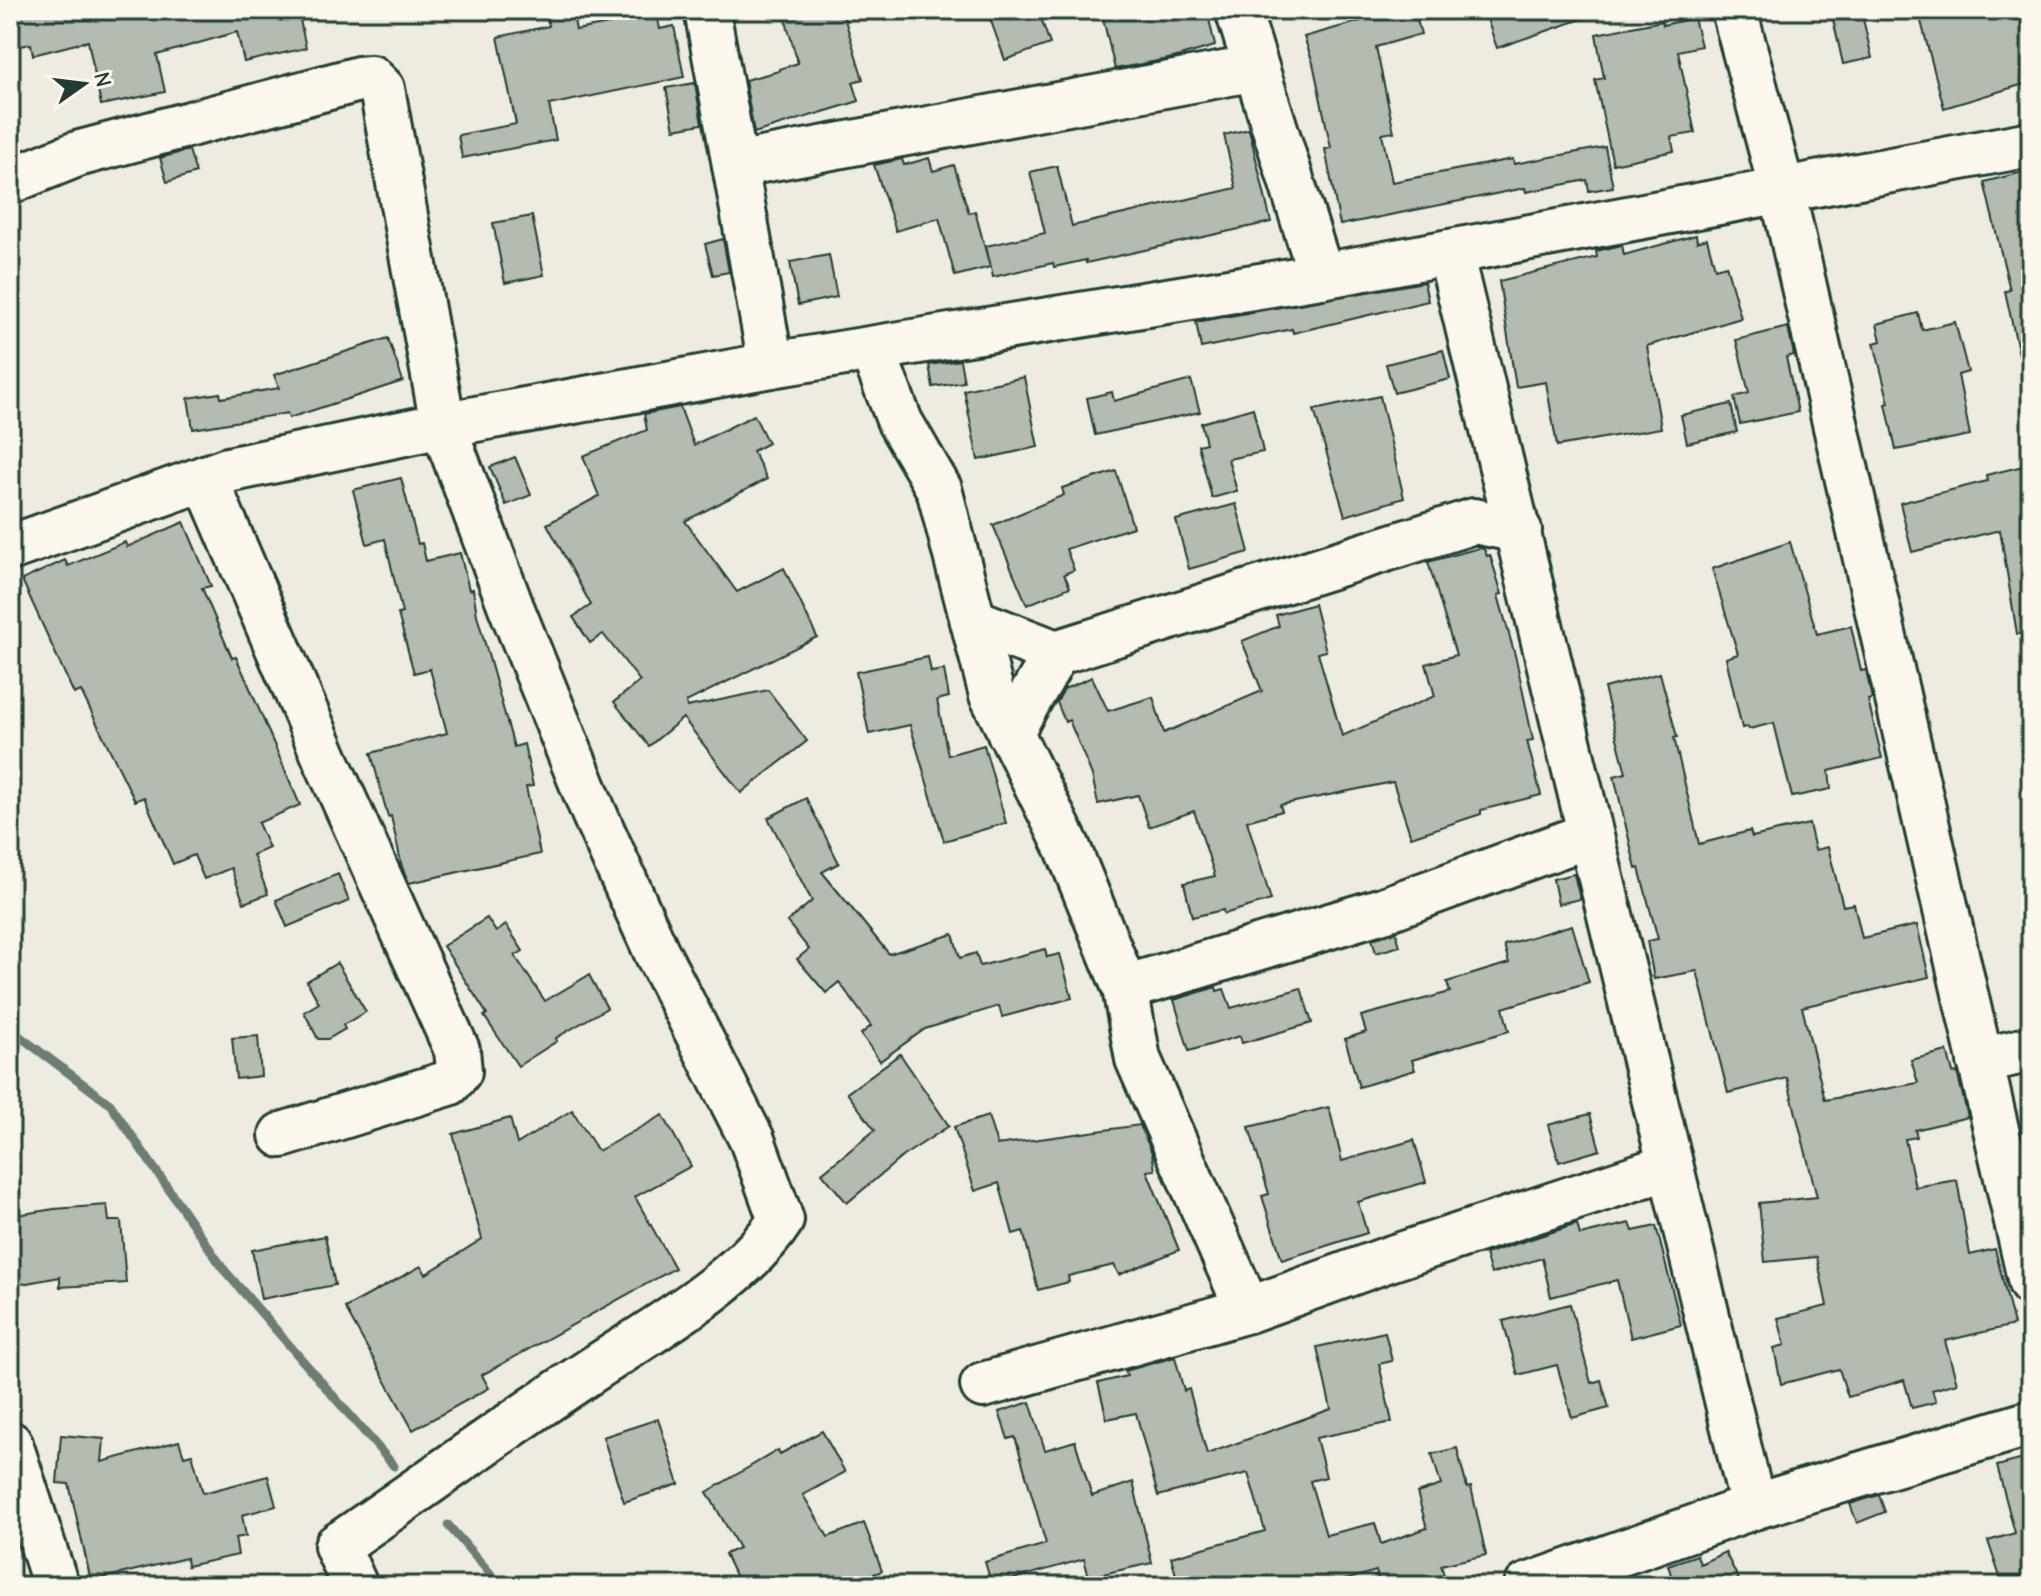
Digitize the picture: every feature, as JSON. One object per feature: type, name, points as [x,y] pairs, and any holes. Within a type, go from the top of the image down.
[{"type":"street","points":[[707,10],[771,365]]},
{"type":"street","points":[[1238,10],[1321,276]]},
{"type":"street","points":[[1734,10],[1782,190],[2031,1283]]},
{"type":"street","points":[[735,165],[1256,68]]},
{"type":"street","points":[[10,181],[77,154],[359,79],[371,78],[382,89],[443,425],[511,607],[594,813],[657,953],[752,1140],[781,1220],[767,1242],[749,1260],[712,1288],[337,1546],[355,1586]]},
{"type":"street","points":[[10,548],[228,470],[443,425],[771,365],[1321,276],[2031,144]]},
{"type":"street","points":[[1450,252],[1519,530],[1668,1167],[1753,1507]]},
{"type":"street","points":[[872,349],[900,422],[939,489],[979,655],[992,695],[1067,846],[1125,988],[1138,1059],[1248,1310]]},
{"type":"street","points":[[1474,521],[1505,477]]},
{"type":"street","points":[[205,478],[333,776],[457,1050],[459,1071],[449,1083],[282,1135]]},
{"type":"street","points":[[973,621],[1056,653],[1474,521],[1519,530]]},
{"type":"street","points":[[1010,733],[1056,653]]},
{"type":"street","points":[[1125,988],[1383,910],[1589,835]]},
{"type":"street","points":[[1980,1061],[2031,1049]]},
{"type":"street","points":[[983,1385],[1248,1310],[1389,1259],[1668,1167]]},
{"type":"street","points":[[1527,1586],[1753,1507],[2031,1423]]},
{"type":"street","points":[[10,1444],[56,1586]]},
{"type":"building","points":[[10,10],[298,10],[306,48],[244,62],[237,32],[157,55],[165,92],[101,105],[88,41],[33,55],[31,44],[10,48]]},
{"type":"building","points":[[545,10],[572,10],[576,30],[657,15],[660,29],[674,26],[684,77],[549,105],[556,140],[462,158],[458,135],[516,124],[498,37],[549,26]]},
{"type":"building","points":[[812,10],[842,10],[863,79],[853,82],[859,101],[754,133],[745,80],[798,63],[785,18]]},
{"type":"building","points":[[987,10],[1038,10],[1050,44],[1005,60]]},
{"type":"building","points":[[1101,10],[1207,10],[1215,46],[1115,69]]},
{"type":"building","points":[[1381,10],[1414,10],[1421,34],[1376,47],[1394,132],[1382,134],[1392,182],[1513,159],[1514,164],[1605,147],[1613,187],[1589,191],[1587,180],[1526,192],[1525,188],[1340,225],[1325,149],[1331,148],[1313,63],[1304,37],[1382,15]]},
{"type":"building","points":[[1484,10],[1595,10],[1596,14],[1497,48]]},
{"type":"building","points":[[1831,10],[1861,10],[1872,58],[1843,64]]},
{"type":"building","points":[[1918,10],[2031,10],[2031,82],[1944,108]]},
{"type":"building","points":[[1694,18],[1701,46],[1678,51],[1695,133],[1671,137],[1674,151],[1613,164],[1595,80],[1604,78],[1596,34]]},
{"type":"building","points":[[695,83],[702,124],[674,129],[666,88]]},
{"type":"building","points":[[1249,129],[1271,222],[1086,263],[1086,260],[1054,267],[1053,263],[993,277],[986,246],[1045,233],[1030,172],[1057,166],[1072,226],[1236,188],[1224,135]]},
{"type":"building","points":[[189,150],[196,173],[167,182],[160,158]]},
{"type":"building","points":[[929,158],[933,171],[954,165],[969,213],[975,211],[990,267],[955,276],[939,218],[896,231],[874,165],[902,159],[904,165]]},
{"type":"building","points":[[2031,170],[2031,358],[2020,359],[2005,291],[2010,290],[1984,182]]},
{"type":"building","points":[[532,216],[544,275],[505,283],[493,223]]},
{"type":"building","points":[[1696,235],[1697,242],[1707,239],[1715,268],[1726,265],[1741,318],[1647,346],[1661,428],[1557,446],[1546,382],[1516,387],[1499,281],[1597,257],[1596,251],[1622,245],[1624,255]]},
{"type":"building","points":[[723,239],[729,272],[713,275],[705,244]]},
{"type":"building","points":[[829,255],[837,297],[798,305],[790,262]]},
{"type":"building","points":[[1424,282],[1428,301],[1293,333],[1292,329],[1201,348],[1196,322]]},
{"type":"building","points":[[1918,313],[1922,330],[1955,322],[1968,372],[1958,375],[1970,435],[1896,450],[1886,404],[1889,403],[1874,343],[1881,341],[1877,324]]},
{"type":"building","points":[[1788,327],[1794,355],[1786,357],[1798,412],[1740,424],[1734,397],[1749,393],[1736,340]]},
{"type":"building","points":[[388,338],[403,381],[289,418],[287,413],[193,429],[188,398],[220,393],[221,398],[279,388],[274,375]]},
{"type":"building","points":[[1443,350],[1450,379],[1394,393],[1386,364]]},
{"type":"building","points":[[960,360],[964,382],[933,387],[929,365]]},
{"type":"building","points":[[1024,377],[1038,447],[978,460],[964,390]]},
{"type":"building","points":[[1191,380],[1200,412],[1095,435],[1087,398],[1112,392],[1114,401]]},
{"type":"building","points":[[1380,396],[1404,498],[1345,516],[1314,410]]},
{"type":"building","points":[[1731,404],[1737,432],[1687,443],[1681,415]]},
{"type":"building","points":[[680,407],[694,445],[754,415],[768,443],[753,451],[767,479],[685,521],[737,592],[784,568],[817,637],[686,702],[687,707],[768,690],[807,741],[741,793],[683,718],[649,746],[614,702],[640,681],[603,634],[590,643],[573,617],[591,605],[547,524],[599,496],[583,456],[647,430],[644,414]]},
{"type":"building","points":[[1253,408],[1263,452],[1228,459],[1237,491],[1212,498],[1198,445],[1206,443],[1201,423]]},
{"type":"building","points":[[515,457],[531,495],[506,505],[490,467]]},
{"type":"building","points":[[2031,464],[2031,633],[2017,634],[2000,530],[1912,552],[1900,503],[1987,481],[1986,475]]},
{"type":"building","points":[[1116,471],[1133,527],[1066,549],[1074,570],[1064,574],[1070,587],[1027,605],[993,525],[1064,495],[1062,488]]},
{"type":"building","points":[[401,478],[418,544],[422,543],[426,561],[460,553],[469,590],[473,589],[477,615],[514,747],[524,744],[533,786],[526,787],[540,854],[409,883],[371,753],[447,733],[430,669],[414,673],[398,614],[402,613],[385,539],[367,544],[353,490]]},
{"type":"building","points":[[1236,504],[1249,552],[1189,569],[1176,520]]},
{"type":"building","points":[[184,522],[211,586],[202,588],[232,658],[236,657],[246,679],[300,805],[258,823],[269,848],[253,855],[268,894],[244,903],[231,868],[204,879],[194,855],[173,864],[144,797],[135,801],[81,691],[74,694],[22,580],[65,560],[68,566],[125,542],[127,547]]},
{"type":"building","points":[[1790,542],[1817,634],[1851,626],[1861,671],[1866,670],[1872,699],[1868,700],[1882,758],[1829,771],[1831,789],[1792,797],[1774,723],[1742,728],[1726,658],[1738,654],[1712,569]]},
{"type":"building","points":[[1484,549],[1487,556],[1490,555],[1502,594],[1498,595],[1516,659],[1533,740],[1527,741],[1541,795],[1481,810],[1481,814],[1411,837],[1393,782],[1280,805],[1282,811],[1247,821],[1271,900],[1224,914],[1223,910],[1192,917],[1184,883],[1215,876],[1194,811],[1149,827],[1138,795],[1098,804],[1092,775],[1069,720],[1065,722],[1057,702],[1064,689],[1092,677],[1108,711],[1153,697],[1164,733],[1262,691],[1242,641],[1279,626],[1276,615],[1314,604],[1326,651],[1318,653],[1342,736],[1435,696],[1426,664],[1456,655],[1428,562]]},
{"type":"building","points":[[928,657],[931,672],[944,670],[949,697],[937,700],[948,755],[984,745],[1006,823],[944,841],[910,725],[869,734],[856,672]]},
{"type":"building","points":[[1660,673],[1699,844],[1750,831],[1752,837],[1809,824],[1815,850],[1828,847],[1843,906],[1854,904],[1862,938],[1917,925],[1929,977],[1802,1007],[1825,1100],[1918,1083],[1911,1060],[1947,1051],[1953,1073],[1957,1072],[1968,1117],[1915,1130],[1917,1137],[1905,1139],[1915,1187],[1957,1180],[1970,1255],[1995,1249],[2014,1325],[1945,1341],[1957,1383],[1932,1390],[1936,1402],[1912,1408],[1904,1380],[1848,1397],[1839,1369],[1781,1384],[1774,1348],[1785,1345],[1778,1318],[1827,1306],[1817,1257],[1765,1262],[1759,1203],[1817,1197],[1787,1078],[1728,1093],[1697,971],[1654,979],[1647,941],[1658,939],[1639,868],[1636,869],[1614,776],[1626,773],[1604,688]]},
{"type":"building","points":[[806,798],[839,863],[822,872],[889,954],[953,934],[960,958],[976,953],[980,966],[1045,949],[1047,957],[1060,954],[1072,998],[1002,1017],[999,1006],[925,1029],[880,1061],[861,1034],[871,1026],[839,982],[826,993],[797,959],[809,949],[787,922],[812,901],[768,818]]},
{"type":"building","points":[[338,874],[349,901],[287,927],[276,900]]},
{"type":"building","points":[[1574,874],[1580,899],[1558,904],[1553,879]]},
{"type":"building","points":[[487,918],[496,932],[506,925],[523,951],[515,956],[545,1001],[589,975],[607,1008],[556,1038],[557,1041],[518,1066],[443,946]]},
{"type":"building","points":[[1572,925],[1589,982],[1503,1008],[1509,1031],[1412,1060],[1415,1070],[1359,1087],[1345,1039],[1366,1032],[1361,1016],[1450,992],[1447,982],[1509,963],[1504,945]]},
{"type":"building","points":[[1396,932],[1400,946],[1376,953],[1372,939]]},
{"type":"building","points":[[337,963],[366,1012],[343,1025],[345,1029],[328,1039],[318,1039],[304,1012],[319,1003],[307,981]]},
{"type":"building","points":[[1216,987],[1217,991],[1224,989],[1231,1008],[1301,988],[1312,1023],[1242,1043],[1240,1036],[1189,1051],[1174,1000]]},
{"type":"building","points":[[258,1036],[261,1076],[236,1079],[232,1038]]},
{"type":"building","points":[[900,1054],[949,1126],[903,1156],[847,1203],[822,1173],[875,1130],[847,1093]]},
{"type":"building","points":[[1329,1107],[1342,1161],[1414,1140],[1426,1182],[1358,1202],[1367,1233],[1282,1260],[1262,1196],[1269,1194],[1249,1127]]},
{"type":"building","points":[[572,1110],[598,1151],[663,1115],[691,1166],[635,1197],[675,1268],[482,1375],[489,1388],[413,1430],[345,1308],[421,1266],[426,1274],[482,1239],[453,1134],[510,1118],[517,1144]]},
{"type":"building","points":[[1590,1114],[1600,1150],[1559,1162],[1548,1125]]},
{"type":"building","points":[[988,1116],[997,1145],[1140,1125],[1152,1153],[1155,1170],[1147,1171],[1179,1250],[1119,1275],[1114,1265],[1068,1276],[1069,1282],[1038,1290],[1023,1231],[1013,1234],[999,1183],[975,1191],[954,1127]]},
{"type":"building","points":[[107,1205],[109,1221],[121,1221],[126,1283],[60,1287],[60,1277],[10,1286],[10,1216]]},
{"type":"building","points":[[1630,1223],[1633,1231],[1656,1226],[1681,1325],[1631,1338],[1617,1280],[1551,1297],[1542,1258],[1491,1274],[1485,1254],[1577,1224],[1580,1235]]},
{"type":"building","points":[[325,1236],[335,1285],[261,1299],[252,1250]]},
{"type":"building","points":[[1570,1304],[1591,1383],[1601,1380],[1609,1408],[1572,1418],[1557,1365],[1518,1375],[1503,1321]]},
{"type":"building","points":[[1385,1332],[1392,1361],[1379,1364],[1392,1422],[1316,1438],[1326,1477],[1310,1481],[1326,1535],[1375,1523],[1381,1544],[1427,1528],[1417,1493],[1441,1485],[1432,1454],[1457,1448],[1467,1488],[1471,1487],[1486,1555],[1441,1565],[1444,1575],[1403,1586],[1380,1586],[1376,1571],[1325,1586],[1179,1586],[1171,1557],[1265,1531],[1248,1473],[1158,1496],[1136,1413],[1107,1419],[1098,1383],[1127,1376],[1125,1371],[1175,1357],[1184,1391],[1189,1389],[1207,1454],[1331,1409],[1317,1347]]},
{"type":"building","points":[[1030,1402],[1045,1450],[1075,1441],[1092,1496],[1133,1482],[1152,1563],[1089,1577],[1084,1559],[992,1585],[985,1562],[1046,1544],[1015,1437],[1008,1439],[999,1412]]},
{"type":"building","points":[[658,1419],[679,1484],[624,1502],[603,1437]]},
{"type":"building","points":[[822,1431],[845,1472],[803,1495],[828,1537],[864,1523],[882,1571],[842,1586],[740,1586],[725,1554],[739,1548],[707,1492],[778,1450],[780,1454]]},
{"type":"building","points":[[61,1435],[104,1439],[102,1462],[179,1441],[184,1456],[192,1454],[203,1493],[268,1476],[276,1506],[242,1515],[246,1536],[235,1538],[238,1555],[187,1566],[186,1558],[91,1581],[69,1484],[57,1483]]},
{"type":"building","points":[[2031,1457],[2031,1586],[2003,1586],[1988,1541],[2015,1533],[1997,1466]]},
{"type":"building","points":[[1879,1495],[1885,1512],[1857,1523],[1850,1504]]},
{"type":"building","points":[[1725,1552],[1742,1586],[1656,1586],[1672,1578],[1668,1565],[1697,1555],[1700,1564]]},
{"type":"waterway","points":[[10,1029],[110,1104],[225,1271],[394,1466]]},
{"type":"waterway","points":[[448,1525],[501,1586]]}]
